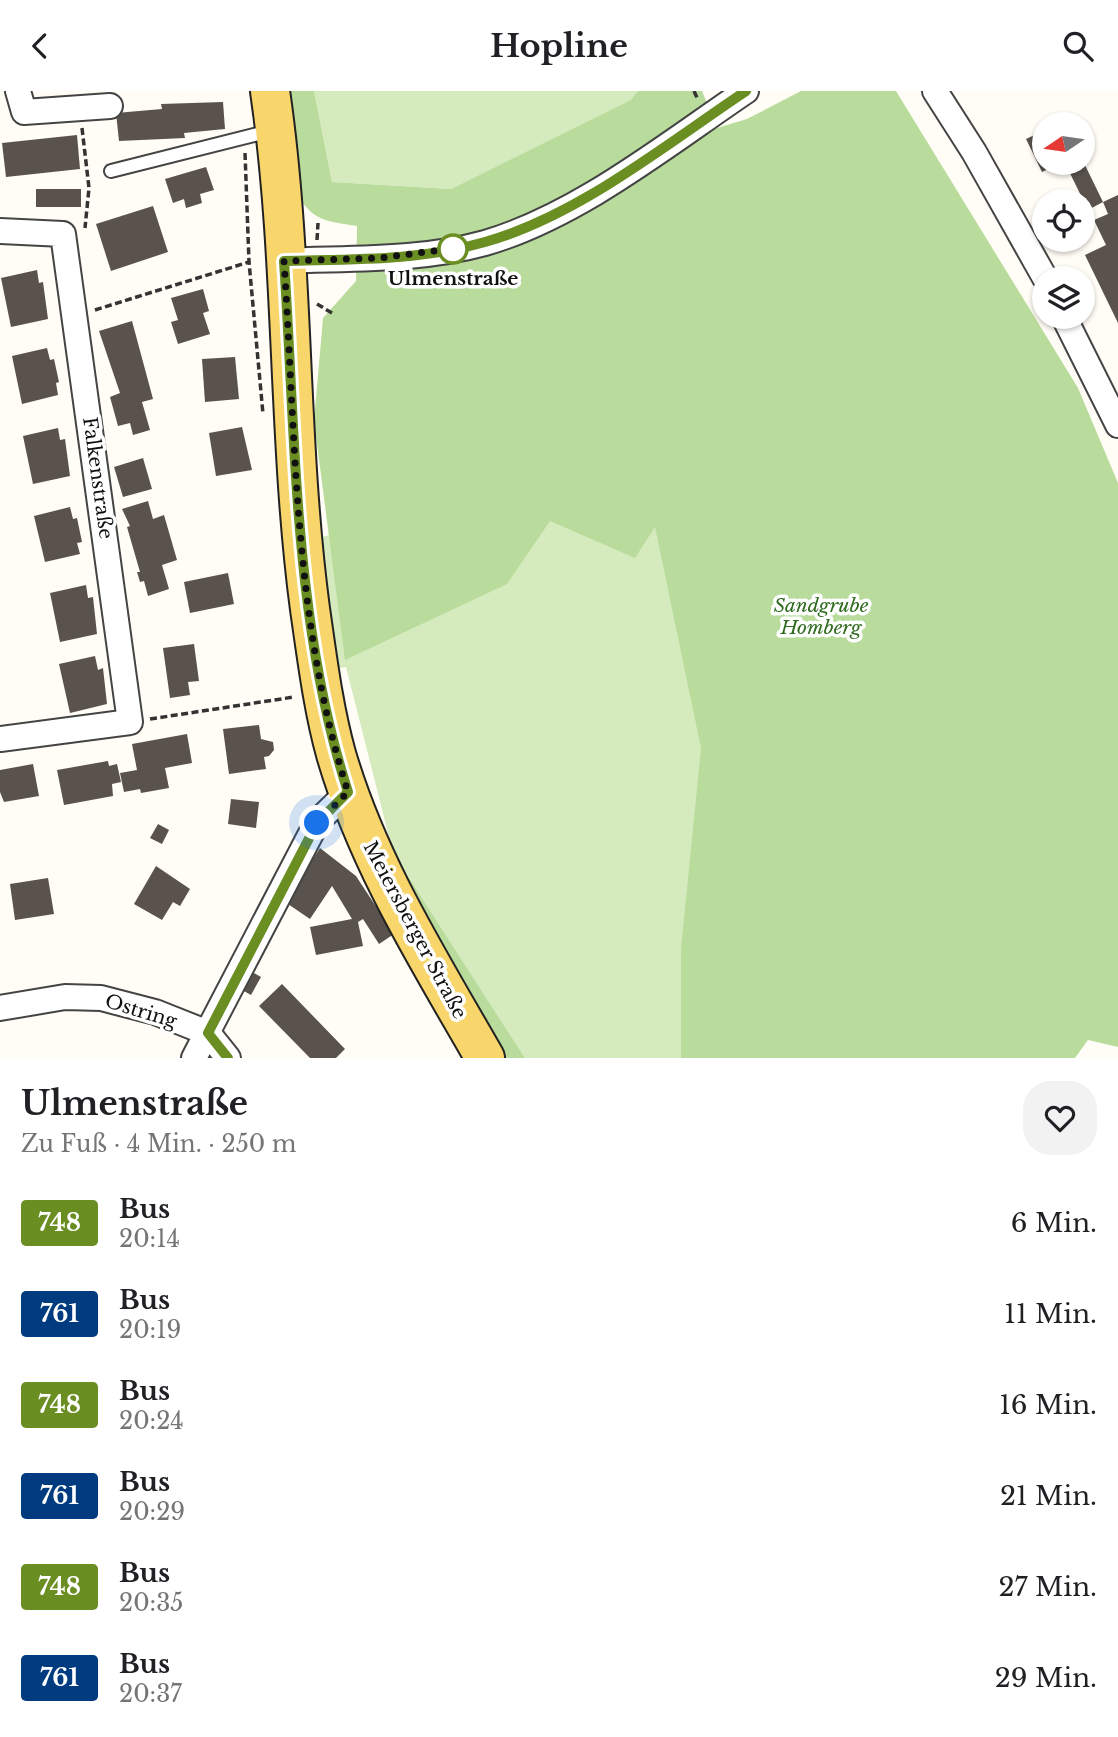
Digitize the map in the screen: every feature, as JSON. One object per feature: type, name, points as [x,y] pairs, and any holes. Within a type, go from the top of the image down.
[{"type":"main road","name":"Meiersberger Straße","points":[[270,91],[259,133],[267,261],[304,562],[330,730],[348,792],[387,885],[485,1058]]},
{"type":"street","points":[[18,91],[24,112],[110,106]]},
{"type":"street","points":[[267,261],[429,254],[484,243],[530,227],[607,183],[746,91]]},
{"type":"street","points":[[935,91],[974,152],[1038,266]]},
{"type":"street","name":"Falkenstraße","points":[[0,231],[63,234],[130,722]]},
{"type":"street","points":[[1070,329],[1118,425]]},
{"type":"street","points":[[0,739],[130,722]]},
{"type":"street","points":[[194,1058],[317,823],[348,792]]},
{"type":"street","name":"Ostring","points":[[0,1008],[65,997],[101,997],[155,1012],[208,1033],[228,1058]]},
{"type":"lane","points":[[111,171],[259,133]]},
{"type":"path","points":[[76,125],[82,128],[87,167],[86,222]]},
{"type":"path","points":[[253,305],[267,261],[259,133]]},
{"type":"path","points":[[76,316],[267,261]]},
{"type":"path","points":[[130,722],[303,696]]},
{"type":"green space","name":"Sandgrube Homberg","points":[[287,91],[314,91],[332,182],[451,189],[631,100],[638,91],[702,91],[717,128],[747,119],[801,91],[896,91],[1032,313],[1032,329],[1042,329],[1078,388],[1118,483],[1118,1047],[1088,1040],[1075,1058],[681,1058],[681,949],[701,748],[655,527],[635,558],[550,521],[507,584],[345,660],[314,421],[323,318],[356,281],[357,226],[317,216],[298,196]]},
{"type":"green space","points":[[314,91],[638,91],[632,100],[451,189],[332,182]]},
{"type":"green space","points":[[595,406],[1016,1058],[525,1058],[393,853],[346,667],[339,668],[315,539],[405,514]]},
{"type":"green space","points":[[393,853],[525,1058],[502,1058]]},
{"type":"building","points":[[223,102],[225,129],[184,133],[185,138],[119,141],[116,113],[162,109],[161,104]]},
{"type":"building","points":[[77,135],[80,169],[6,177],[2,143]]},
{"type":"building","points":[[1032,136],[1032,151],[1026,139]]},
{"type":"building","points":[[206,167],[214,190],[200,194],[202,203],[186,208],[184,199],[173,203],[165,179]]},
{"type":"building","points":[[1071,175],[1090,175],[1103,202],[1095,206],[1095,189],[1078,189]]},
{"type":"building","points":[[36,189],[81,189],[81,207],[36,207]]},
{"type":"building","points":[[1118,195],[1118,323],[1095,276],[1095,266],[1090,266],[1085,255],[1106,245],[1095,222],[1095,220],[1108,214],[1103,202]]},
{"type":"building","points":[[153,206],[168,252],[111,271],[96,224]]},
{"type":"building","points":[[37,270],[39,283],[43,282],[48,319],[11,327],[1,278]]},
{"type":"building","points":[[203,289],[209,311],[203,313],[210,334],[178,344],[171,322],[178,320],[171,298]]},
{"type":"building","points":[[132,321],[153,399],[142,402],[150,430],[133,435],[130,423],[118,426],[110,397],[120,393],[99,331]]},
{"type":"building","points":[[47,348],[50,360],[54,359],[59,382],[56,383],[58,395],[22,404],[12,356]]},
{"type":"building","points":[[235,357],[239,399],[205,402],[202,359]]},
{"type":"building","points":[[242,427],[252,470],[216,476],[209,433]]},
{"type":"building","points":[[58,428],[60,440],[65,439],[70,476],[33,484],[23,436]]},
{"type":"building","points":[[143,458],[152,489],[123,497],[114,467]]},
{"type":"building","points":[[148,501],[153,519],[164,515],[177,560],[162,565],[169,589],[148,596],[144,581],[140,582],[137,572],[140,572],[127,527],[130,526],[122,509]]},
{"type":"building","points":[[70,507],[73,519],[77,518],[82,542],[77,543],[80,554],[45,562],[34,516]]},
{"type":"building","points":[[228,573],[234,604],[190,613],[184,582]]},
{"type":"building","points":[[86,585],[88,598],[93,597],[97,634],[60,642],[50,593]]},
{"type":"building","points":[[194,644],[199,681],[188,682],[190,695],[170,698],[163,648]]},
{"type":"building","points":[[95,656],[98,670],[103,668],[107,704],[70,713],[59,664]]},
{"type":"building","points":[[259,725],[261,739],[273,742],[274,750],[264,757],[266,769],[229,774],[223,729]]},
{"type":"building","points":[[187,734],[192,763],[165,768],[169,788],[141,793],[140,789],[124,792],[120,773],[137,770],[132,744]]},
{"type":"building","points":[[108,761],[109,766],[117,764],[121,782],[112,784],[113,796],[64,805],[57,770]]},
{"type":"building","points":[[33,764],[39,796],[4,802],[0,792],[0,770]]},
{"type":"building","points":[[231,799],[259,802],[256,828],[228,824]]},
{"type":"building","points":[[158,824],[169,830],[162,844],[150,838]]},
{"type":"building","points":[[320,848],[356,876],[394,934],[379,944],[363,919],[358,922],[363,946],[316,955],[310,927],[352,919],[332,886],[310,919],[285,902]]},
{"type":"building","points":[[156,866],[190,889],[180,906],[173,902],[162,920],[134,904]]},
{"type":"building","points":[[48,878],[54,914],[15,920],[10,884]]},
{"type":"building","points":[[252,972],[261,977],[251,995],[242,990]]},
{"type":"building","points":[[282,984],[345,1049],[336,1058],[310,1058],[259,1006]]},
{"type":"bus line","name":"748","points":[[228,1058],[208,1033],[317,823],[330,807],[348,792],[330,730],[304,562],[298,509],[284,261],[429,254],[484,243],[530,227],[575,203],[746,91]]},
{"type":"place","name":"Ulmenstraße","points":[[453,249]]},
{"type":"route","points":[[317,823],[330,807],[348,792],[330,730],[304,562],[298,509],[284,261],[380,258],[429,254],[456,248],[453,249]]}]
